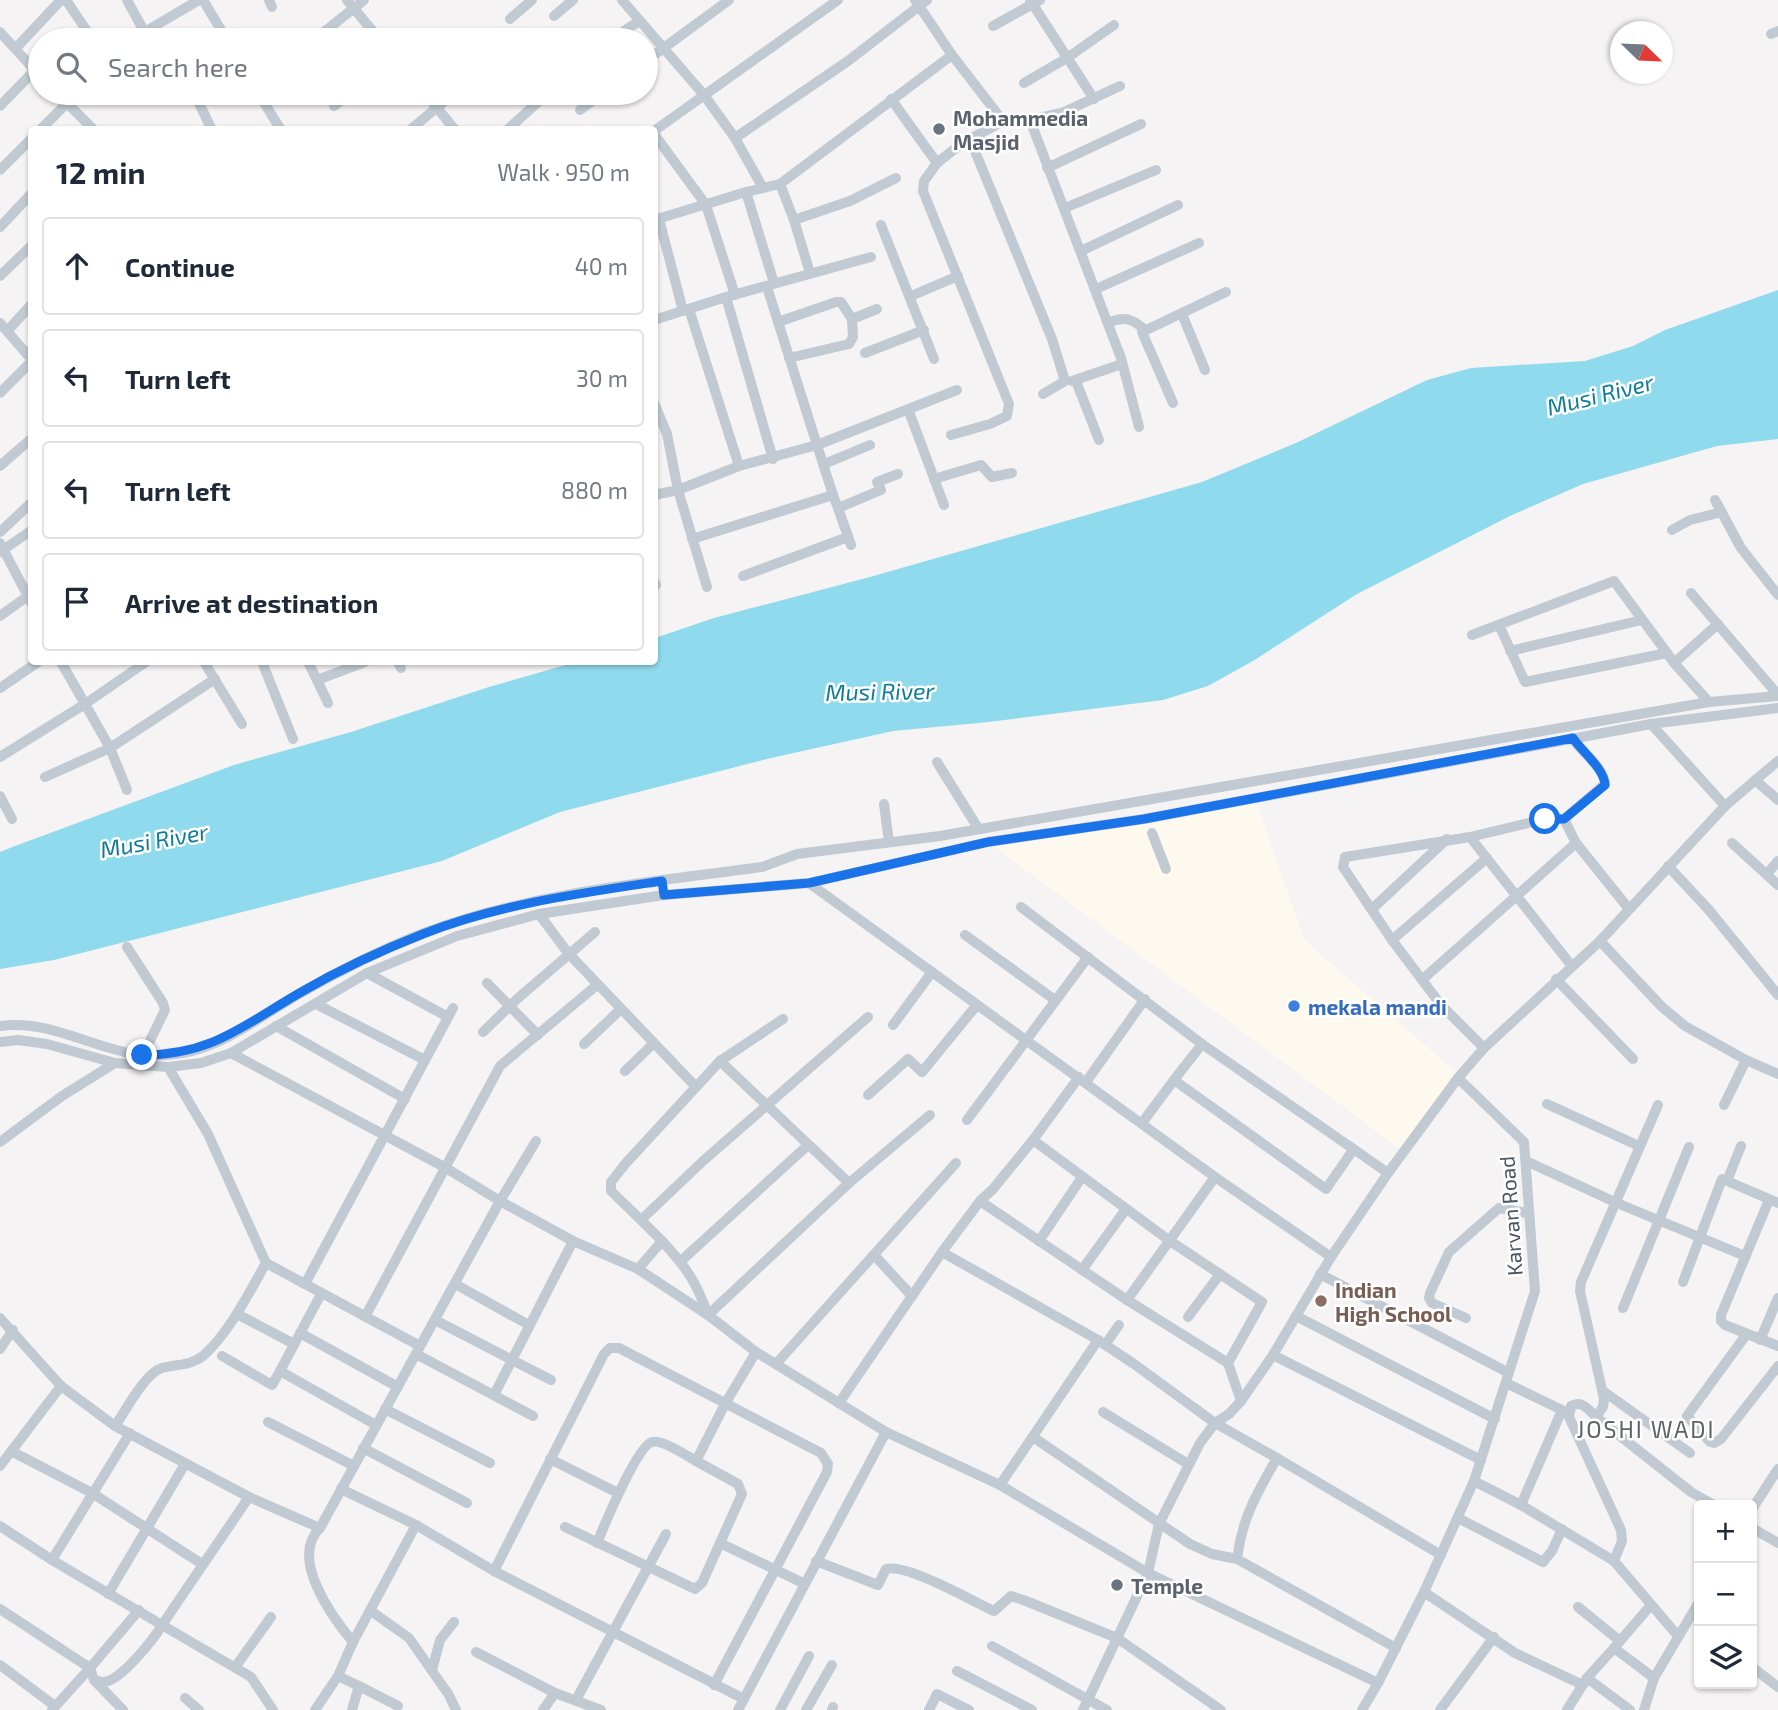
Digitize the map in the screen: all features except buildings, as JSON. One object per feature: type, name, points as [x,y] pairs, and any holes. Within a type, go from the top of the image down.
[{"type":"street","points":[[36,28],[63,0],[84,28]]},
{"type":"street","points":[[127,0],[142,28]]},
{"type":"street","points":[[150,28],[201,0],[219,28]]},
{"type":"street","points":[[327,28],[351,5],[364,0]]},
{"type":"street","points":[[510,19],[532,0]]},
{"type":"street","points":[[554,16],[573,0]]},
{"type":"street","points":[[622,0],[645,28]]},
{"type":"street","points":[[658,52],[715,4],[729,0]]},
{"type":"street","points":[[658,130],[838,0]]},
{"type":"street","points":[[993,26],[1034,1],[1094,99]]},
{"type":"street","points":[[735,138],[848,61],[920,2],[952,55],[1003,121]]},
{"type":"street","points":[[351,5],[370,28]]},
{"type":"street","points":[[629,28],[639,21]]},
{"type":"street","points":[[1024,83],[1067,58],[1114,25]]},
{"type":"street","points":[[0,32],[28,62]]},
{"type":"street","points":[[16,48],[28,36]]},
{"type":"street","points":[[658,42],[704,95],[735,138],[763,188]]},
{"type":"street","points":[[658,220],[780,184],[952,55]]},
{"type":"street","points":[[0,106],[28,81]]},
{"type":"street","points":[[951,435],[1007,416],[1009,404],[923,191],[924,181],[937,163],[970,139],[1003,121],[1030,120],[1064,112],[1120,86]]},
{"type":"street","points":[[891,99],[937,163]]},
{"type":"street","points":[[44,126],[65,105]]},
{"type":"street","points":[[69,105],[89,126]]},
{"type":"street","points":[[200,105],[210,126]]},
{"type":"street","points":[[265,105],[279,126]]},
{"type":"street","points":[[415,126],[440,105]]},
{"type":"street","points":[[511,126],[535,105]]},
{"type":"street","points":[[580,110],[587,105]]},
{"type":"street","points":[[438,107],[452,126]]},
{"type":"street","points":[[1030,120],[1096,289],[1122,364],[1139,426]]},
{"type":"street","points":[[1047,168],[1141,124]]},
{"type":"street","points":[[658,139],[706,205],[773,458]]},
{"type":"street","points":[[970,139],[1052,339],[1099,440]]},
{"type":"street","points":[[0,170],[28,142]]},
{"type":"street","points":[[1065,208],[1156,170]]},
{"type":"street","points":[[794,220],[850,201],[896,178]]},
{"type":"street","points":[[780,184],[810,273]]},
{"type":"street","points":[[743,576],[850,541],[778,322],[746,192]]},
{"type":"street","points":[[0,227],[28,197]]},
{"type":"street","points":[[1081,251],[1178,205]]},
{"type":"street","points":[[658,223],[739,466]]},
{"type":"street","points":[[881,225],[934,359]]},
{"type":"street","points":[[1096,289],[1199,243]]},
{"type":"street","points":[[0,276],[28,249]]},
{"type":"street","points":[[658,319],[731,295],[872,257]]},
{"type":"street","points":[[911,296],[958,276]]},
{"type":"street","points":[[1173,402],[1142,332],[1226,292]]},
{"type":"street","points":[[778,322],[841,302],[852,319],[853,337],[849,344],[789,358]]},
{"type":"street","points":[[28,307],[4,326],[28,355]]},
{"type":"street","points":[[852,319],[877,309]]},
{"type":"street","points":[[1182,314],[1205,370]]},
{"type":"street","points":[[1108,323],[1120,317],[1133,319],[1145,330]]},
{"type":"street","points":[[866,353],[924,330]]},
{"type":"street","points":[[0,393],[28,364]]},
{"type":"street","points":[[1043,394],[1071,381],[1122,364]]},
{"type":"street","points":[[658,494],[739,466],[817,445],[957,390]]},
{"type":"street","points":[[908,409],[944,505]]},
{"type":"street","points":[[658,413],[667,435],[678,489],[707,587]]},
{"type":"street","points":[[658,437],[667,435]]},
{"type":"street","points":[[0,466],[28,442]]},
{"type":"street","points":[[824,464],[870,445]]},
{"type":"street","points":[[933,479],[981,466],[992,477],[1012,473]]},
{"type":"street","points":[[838,508],[881,490],[877,482],[898,474]]},
{"type":"street","points":[[692,539],[834,495]]},
{"type":"street","points":[[1715,500],[1741,548],[1778,595]]},
{"type":"street","points":[[0,531],[28,506]]},
{"type":"street","points":[[1672,530],[1690,520],[1722,512]]},
{"type":"street","points":[[28,532],[1,548],[28,595]]},
{"type":"street","points":[[1472,635],[1614,581],[1674,663],[1709,702]]},
{"type":"street","points":[[1691,593],[1778,695]]},
{"type":"street","points":[[0,617],[28,599]]},
{"type":"street","points":[[1510,651],[1643,620]]},
{"type":"street","points":[[1674,663],[1718,624]]},
{"type":"street","points":[[1499,625],[1525,682],[1667,653]]},
{"type":"street","points":[[0,688],[34,665]]},
{"type":"street","points":[[63,665],[110,748],[127,790]]},
{"type":"street","points":[[0,757],[142,665]]},
{"type":"street","points":[[206,665],[242,724]]},
{"type":"street","points":[[263,665],[293,739]]},
{"type":"street","points":[[310,665],[328,703]]},
{"type":"street","points":[[317,680],[357,665]]},
{"type":"street","points":[[45,777],[110,748],[215,679]]},
{"type":"street","points":[[0,1042],[18,1040],[47,1044],[115,1063],[184,1053],[229,1035],[356,962],[484,913],[538,901],[762,867],[797,854],[940,836],[1709,702],[1778,695]]},
{"type":"street","points":[[0,1026],[17,1024],[53,1030],[168,1067],[201,1063],[231,1053],[367,973],[457,936],[539,914],[664,895],[809,883],[988,842],[1144,819],[1651,724],[1778,708]]},
{"type":"street","points":[[1651,724],[1725,806]]},
{"type":"street","points":[[1484,1048],[1441,1005],[1392,940],[1343,867],[1345,857],[1470,837],[1545,819],[1564,819],[1605,785],[1605,778],[1573,738]]},
{"type":"street","points":[[1083,1710],[1148,1573],[1159,1524],[1188,1464],[1215,1423],[1229,1415],[1241,1401],[1273,1355],[1320,1274],[1388,1173],[1458,1078],[1484,1048],[1600,941],[1725,806],[1778,761]]},
{"type":"street","points":[[937,762],[978,828]]},
{"type":"street","points":[[1755,780],[1778,800]]},
{"type":"street","points":[[0,796],[12,819]]},
{"type":"street","points":[[884,804],[889,842]]},
{"type":"street","points":[[1564,819],[1576,844],[1629,909]]},
{"type":"street","points":[[1152,833],[1167,869]]},
{"type":"street","points":[[1470,837],[1571,965]]},
{"type":"street","points":[[1373,909],[1447,839]]},
{"type":"street","points":[[1732,843],[1778,885]]},
{"type":"street","points":[[1423,979],[1576,844]]},
{"type":"street","points":[[1392,940],[1487,858]]},
{"type":"street","points":[[1767,874],[1778,861]]},
{"type":"street","points":[[1668,866],[1709,910],[1778,995]]},
{"type":"street","points":[[662,881],[664,895]]},
{"type":"street","points":[[809,883],[976,1006],[1331,1257]]},
{"type":"street","points":[[1021,907],[1202,1044],[1388,1173]]},
{"type":"street","points":[[539,914],[568,953],[597,985],[696,1087]]},
{"type":"street","points":[[483,1032],[568,953],[595,932]]},
{"type":"street","points":[[965,935],[1055,1000]]},
{"type":"street","points":[[1600,941],[1662,1007],[1685,1026],[1746,1060],[1778,1074]]},
{"type":"street","points":[[127,947],[165,1010],[141,1060]]},
{"type":"street","points":[[967,1120],[1088,957]]},
{"type":"street","points":[[893,1025],[932,972]]},
{"type":"street","points":[[305,1284],[451,1012],[367,973]]},
{"type":"street","points":[[1556,979],[1633,1059]]},
{"type":"street","points":[[487,983],[538,1035]]},
{"type":"street","points":[[366,1315],[500,1066],[597,985]]},
{"type":"street","points":[[839,1403],[980,1201],[993,1189],[1145,999]]},
{"type":"street","points":[[316,1004],[425,1060]]},
{"type":"street","points":[[868,1095],[908,1059],[922,1072],[976,1006]]},
{"type":"street","points":[[584,1044],[621,1009]]},
{"type":"street","points":[[641,1220],[703,1161],[868,1017]]},
{"type":"street","points":[[708,1315],[698,1286],[681,1261],[611,1191],[611,1182],[720,1061],[783,1019]]},
{"type":"street","points":[[276,1026],[405,1099]]},
{"type":"street","points":[[625,1071],[654,1043]]},
{"type":"street","points":[[1142,1123],[1202,1044]]},
{"type":"street","points":[[231,1053],[446,1168],[573,1241],[638,1269],[708,1315],[756,1352],[886,1432],[1000,1485],[1148,1573],[1378,1683]]},
{"type":"street","points":[[1724,1105],[1746,1060]]},
{"type":"street","points":[[720,1061],[849,1183]]},
{"type":"street","points":[[2,1135],[115,1063]]},
{"type":"street","points":[[168,1067],[208,1134],[266,1263],[321,1294],[366,1315],[418,1350],[533,1416]]},
{"type":"street","name":"Karvan Road","points":[[1365,1709],[1424,1592],[1474,1481],[1535,1291],[1527,1213],[1524,1142],[1458,1078]]},
{"type":"street","points":[[1174,1080],[1326,1189],[1353,1150]]},
{"type":"street","points":[[1547,1104],[1639,1146]]},
{"type":"street","points":[[1596,1417],[1603,1408],[1603,1391],[1580,1291],[1585,1271],[1658,1105]]},
{"type":"street","points":[[708,1315],[849,1183],[930,1115]]},
{"type":"street","points":[[1033,1140],[1170,1241],[1262,1302],[1228,1363]]},
{"type":"street","points":[[353,1642],[323,1601],[309,1560],[312,1535],[320,1528],[500,1201],[536,1141]]},
{"type":"street","points":[[681,1261],[807,1145]]},
{"type":"street","points":[[1727,1181],[1741,1146]]},
{"type":"street","points":[[1623,1308],[1689,1147]]},
{"type":"street","points":[[1526,1161],[1617,1203],[1745,1256]]},
{"type":"street","points":[[776,1364],[956,1163]]},
{"type":"street","points":[[1039,1241],[1082,1177]]},
{"type":"street","points":[[1127,1300],[1215,1177]]},
{"type":"street","points":[[1683,1282],[1722,1180],[1774,1202],[1745,1256],[1721,1321],[1746,1335],[1778,1346]]},
{"type":"street","points":[[980,1201],[1127,1300],[1228,1363],[1241,1401]]},
{"type":"street","points":[[1466,1318],[1432,1303],[1429,1298],[1449,1252],[1499,1208],[1527,1213]]},
{"type":"street","points":[[1082,1270],[1126,1209]]},
{"type":"street","points":[[494,1395],[573,1241]]},
{"type":"street","points":[[638,1269],[662,1241]]},
{"type":"street","points":[[942,1252],[1101,1343],[1215,1423],[1441,1555]]},
{"type":"street","points":[[874,1255],[912,1296]]},
{"type":"street","points":[[116,1426],[150,1374],[160,1368],[189,1364],[202,1357],[237,1314],[266,1263]]},
{"type":"street","points":[[1188,1317],[1220,1274]]},
{"type":"street","points":[[1320,1274],[1562,1410],[1521,1506]]},
{"type":"street","points":[[455,1284],[529,1325]]},
{"type":"street","points":[[222,1356],[272,1385],[321,1294]]},
{"type":"street","points":[[1760,1340],[1777,1301]]},
{"type":"street","points":[[237,1314],[294,1344]]},
{"type":"street","points":[[1296,1316],[1495,1419]]},
{"type":"street","points":[[0,1318],[61,1386],[116,1426],[249,1497],[320,1528]]},
{"type":"street","points":[[435,1320],[551,1380]]},
{"type":"street","points":[[1000,1485],[1101,1343],[1119,1325]]},
{"type":"street","points":[[0,1349],[13,1330]]},
{"type":"street","points":[[300,1333],[398,1387]]},
{"type":"street","points":[[1746,1335],[1687,1416],[1710,1441],[1714,1443],[1721,1439],[1778,1366]]},
{"type":"street","points":[[494,1571],[604,1354],[610,1348],[619,1348],[821,1453],[828,1464],[827,1472],[714,1685]]},
{"type":"street","points":[[696,1461],[756,1352]]},
{"type":"street","points":[[1273,1355],[1481,1460]]},
{"type":"street","points":[[280,1371],[376,1425]]},
{"type":"street","points":[[0,1466],[61,1386]]},
{"type":"street","points":[[1603,1391],[1690,1453]]},
{"type":"street","points":[[1614,1561],[1622,1541],[1621,1530],[1569,1417],[1570,1406],[1584,1405],[1691,1492],[1705,1500]]},
{"type":"street","points":[[385,1409],[490,1463]]},
{"type":"street","points":[[1103,1412],[1188,1464]]},
{"type":"street","points":[[268,1422],[354,1466]]},
{"type":"street","points":[[341,1489],[416,1525],[494,1571],[714,1685],[741,1704],[886,1432]]},
{"type":"street","points":[[52,1560],[130,1433]]},
{"type":"street","points":[[1033,1437],[1159,1524],[1205,1552],[1237,1559],[1396,1648]]},
{"type":"street","points":[[565,1527],[597,1543],[648,1568],[695,1589],[702,1583],[740,1501],[741,1488],[696,1461],[653,1440],[645,1445],[618,1493],[597,1543]]},
{"type":"street","points":[[363,1448],[467,1503]]},
{"type":"street","points":[[11,1451],[92,1493],[202,1564]]},
{"type":"street","points":[[1237,1559],[1240,1533],[1254,1499],[1278,1458]]},
{"type":"street","points":[[550,1459],[618,1493]]},
{"type":"street","points":[[108,1594],[185,1464]]},
{"type":"street","points":[[1757,1501],[1778,1469]]},
{"type":"street","points":[[1474,1481],[1614,1561],[1678,1636]]},
{"type":"street","points":[[94,1681],[106,1682],[117,1676],[156,1636],[249,1497]]},
{"type":"street","points":[[1458,1518],[1543,1562],[1552,1551],[1562,1529]]},
{"type":"street","points":[[315,1710],[338,1676],[353,1642],[416,1525]]},
{"type":"street","points":[[0,1526],[108,1594],[236,1666],[251,1677],[273,1710]]},
{"type":"street","points":[[1757,1531],[1778,1543]]},
{"type":"street","points":[[576,1700],[666,1534]]},
{"type":"street","points":[[720,1543],[805,1584]]},
{"type":"street","points":[[816,1561],[878,1585],[886,1569],[898,1567],[993,1611],[1011,1595],[1117,1638],[1221,1710]]},
{"type":"street","points":[[1424,1592],[1515,1653],[1585,1681],[1630,1710]]},
{"type":"street","points":[[1567,1710],[1585,1681],[1651,1605]]},
{"type":"street","points":[[1578,1607],[1654,1678]]},
{"type":"street","points":[[0,1665],[54,1708],[139,1610]]},
{"type":"street","points":[[371,1611],[409,1638],[449,1695],[456,1710]]},
{"type":"street","points":[[1644,1710],[1654,1678],[1694,1611]]},
{"type":"street","points":[[0,1625],[4,1612],[90,1668],[94,1681],[123,1710]]},
{"type":"street","points":[[236,1666],[271,1617]]},
{"type":"street","points":[[1690,1619],[1694,1622]]},
{"type":"street","points":[[432,1670],[440,1640],[454,1622]]},
{"type":"street","points":[[1440,1710],[1493,1637]]},
{"type":"street","points":[[992,1646],[1107,1710]]},
{"type":"street","points":[[476,1652],[555,1693],[601,1710]]},
{"type":"street","points":[[780,1710],[809,1656]]},
{"type":"street","points":[[806,1710],[832,1665]]},
{"type":"street","points":[[957,1671],[1031,1710]]},
{"type":"street","points":[[1757,1671],[1778,1687]]},
{"type":"street","points":[[338,1676],[398,1706]]},
{"type":"street","points":[[352,1710],[359,1686]]},
{"type":"street","points":[[543,1710],[555,1693]]},
{"type":"street","points":[[929,1710],[937,1693],[968,1710]]},
{"type":"street","points":[[185,1698],[199,1710]]},
{"type":"shaded area","name":"mekala mandi","points":[[1254,797],[1305,941],[1456,1072],[1404,1152],[988,842]]},
{"type":"water","name":"Musi River","points":[[1778,290],[1778,439],[1717,446],[1583,484],[1510,516],[1357,594],[1253,661],[1208,686],[1163,700],[893,731],[771,758],[560,812],[442,861],[54,960],[0,969],[0,852],[15,846],[234,765],[351,732],[566,665],[658,665],[658,637],[714,618],[870,577],[1202,482],[1296,443],[1427,380],[1471,368],[1585,361],[1633,346],[1665,330]]},
{"type":"place","name":"Mohammedia Masjid","points":[[939,129]]},
{"type":"place","name":"mekala mandi","points":[[1294,1006]]},
{"type":"place","name":"Indian High School","points":[[1321,1301]]},
{"type":"place","name":"Temple","points":[[1117,1585]]},
{"type":"district","name":"JOSHI WADI","points":[[1646,1429]]},
{"type":"route","points":[[142,1055],[184,1053],[206,1046],[356,962],[425,933],[484,913],[614,888],[662,881],[664,895],[809,883],[988,842],[1144,819],[1573,738],[1605,778],[1605,785],[1564,819],[1545,819]]}]
